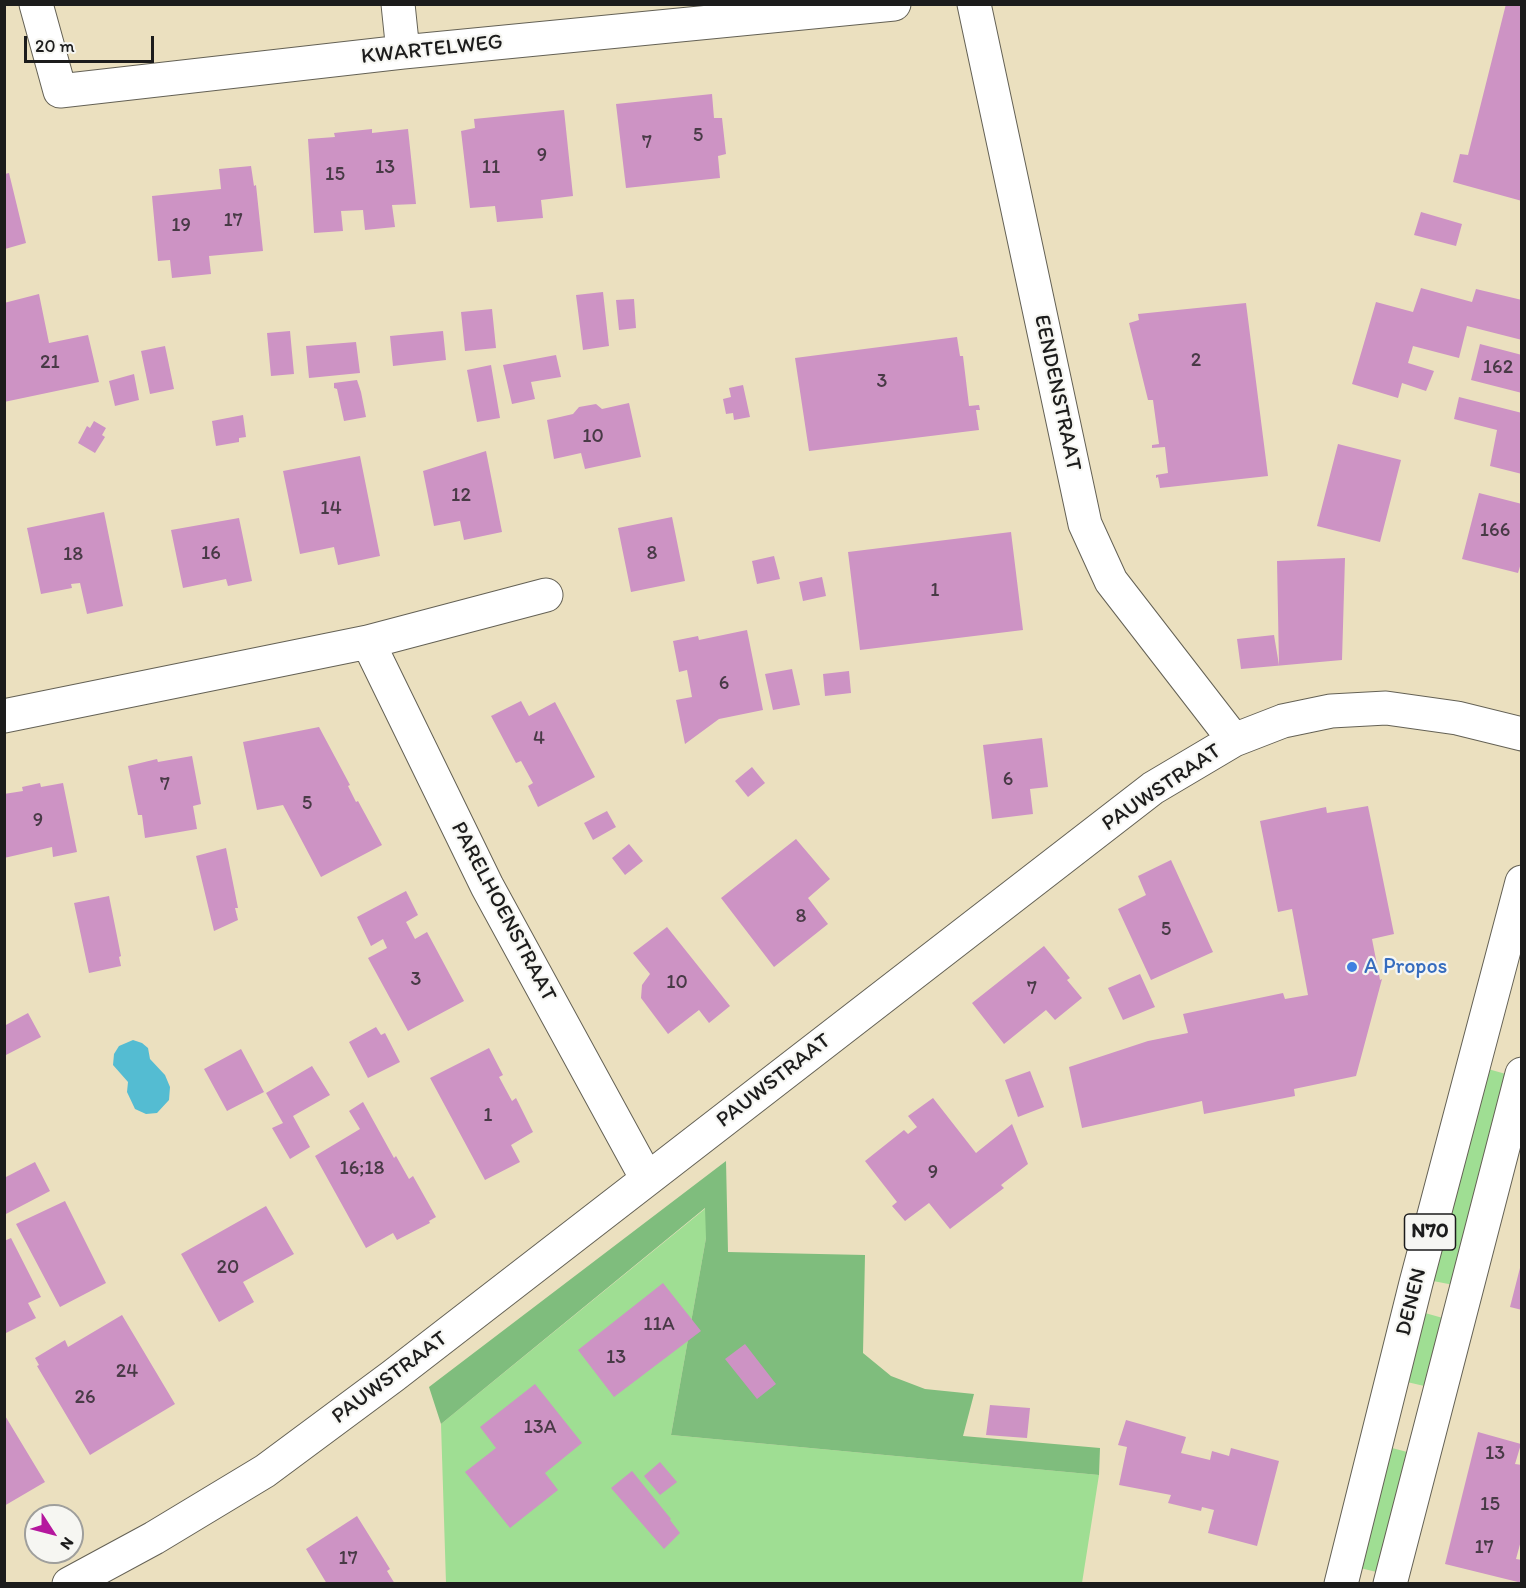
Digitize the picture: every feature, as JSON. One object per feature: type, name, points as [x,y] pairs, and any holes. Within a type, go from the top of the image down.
[{"type":"street","name":"KWARTELWEG","points":[[36,4],[60,91],[403,52],[894,4]]},
{"type":"street","points":[[398,4],[403,52]]},
{"type":"street","name":"EENDENSTRAAT","points":[[974,4],[1084,524],[1111,581],[1234,740]]},
{"type":"street","points":[[4,716],[368,642],[546,595]]},
{"type":"street","name":"PARELHOENSTRAAT","points":[[368,642],[487,886],[646,1179]]},
{"type":"street","name":"PAUWSTRAAT","points":[[69,1584],[154,1538],[265,1472],[393,1376],[1153,788],[1234,740],[1283,721],[1330,711],[1386,708],[1457,718],[1521,734]]},
{"type":"street","name":"DENEN","points":[[1341,1584],[1416,1282],[1521,882]]},
{"type":"street","name":"N70","points":[[1390,1584],[1521,1074]]},
{"type":"green space","points":[[1488,1069],[1513,1076],[1459,1286],[1433,1281]]},
{"type":"green space","points":[[726,1161],[728,1252],[865,1255],[863,1353],[891,1376],[925,1389],[974,1394],[963,1436],[1100,1448],[1099,1475],[671,1435],[706,1238],[705,1208],[441,1424],[429,1387]]},
{"type":"green space","points":[[706,1208],[706,1238],[671,1435],[1099,1475],[1082,1583],[446,1583],[441,1424]]},
{"type":"green space","points":[[1425,1313],[1450,1320],[1433,1388],[1407,1382]]},
{"type":"green space","points":[[1392,1448],[1415,1454],[1385,1574],[1360,1568]]},
{"type":"water","points":[[133,1040],[148,1048],[150,1059],[165,1075],[170,1087],[169,1100],[157,1113],[146,1114],[135,1109],[127,1092],[128,1082],[113,1065],[114,1054],[119,1046]]},
{"type":"building","points":[[1506,4],[1522,4],[1522,201],[1453,182],[1460,154],[1468,155]]},
{"type":"building","points":[[712,94],[714,118],[722,118],[726,154],[718,156],[720,178],[626,188],[616,104]]},
{"type":"building","points":[[564,110],[573,196],[541,200],[543,218],[497,222],[495,206],[470,208],[461,131],[475,128],[474,119]]},
{"type":"building","points":[[372,129],[372,133],[408,129],[416,204],[392,205],[395,227],[365,230],[363,210],[341,211],[343,231],[314,233],[308,139],[335,137],[334,133]]},
{"type":"building","points":[[251,166],[254,186],[256,185],[263,251],[209,256],[211,274],[172,278],[170,260],[158,261],[152,196],[221,189],[219,169]]},
{"type":"building","points":[[9,173],[26,243],[5,249],[5,174]]},
{"type":"building","points":[[1421,212],[1462,224],[1456,246],[1414,235]]},
{"type":"building","points":[[1421,288],[1472,302],[1476,289],[1522,300],[1522,340],[1467,326],[1459,358],[1413,346],[1408,363],[1434,371],[1426,391],[1402,383],[1398,398],[1352,384],[1376,302],[1413,312]]},
{"type":"building","points":[[603,292],[609,346],[583,350],[576,295]]},
{"type":"building","points":[[39,294],[49,343],[88,335],[99,382],[4,402],[4,303]]},
{"type":"building","points":[[634,299],[636,328],[619,330],[616,300]]},
{"type":"building","points":[[1246,303],[1268,476],[1160,488],[1156,475],[1168,473],[1165,447],[1152,448],[1152,445],[1159,444],[1153,400],[1148,400],[1129,323],[1139,320],[1138,314]]},
{"type":"building","points":[[492,309],[496,348],[465,351],[461,312]]},
{"type":"building","points":[[290,331],[294,374],[271,376],[267,333]]},
{"type":"building","points":[[443,331],[446,360],[393,366],[390,336]]},
{"type":"building","points":[[957,337],[960,356],[963,356],[969,406],[979,405],[980,410],[976,410],[979,430],[809,451],[795,358]]},
{"type":"building","points":[[356,342],[360,373],[309,378],[306,346]]},
{"type":"building","points":[[1480,344],[1522,355],[1522,393],[1471,380]]},
{"type":"building","points":[[165,346],[174,389],[150,394],[141,351]]},
{"type":"building","points":[[556,355],[561,377],[531,382],[535,399],[512,404],[503,365]]},
{"type":"building","points":[[491,365],[500,418],[477,422],[467,370]]},
{"type":"building","points":[[134,374],[139,400],[115,406],[109,381]]},
{"type":"building","points":[[357,380],[366,417],[344,421],[334,383]]},
{"type":"building","points":[[743,385],[750,417],[734,420],[733,413],[726,414],[723,399],[731,397],[729,388]]},
{"type":"building","points":[[1459,397],[1522,413],[1522,474],[1490,466],[1497,430],[1454,419]]},
{"type":"building","points":[[629,403],[641,457],[585,469],[581,453],[554,459],[547,420],[573,414],[579,407],[596,404],[602,409]]},
{"type":"building","points":[[243,415],[246,437],[239,438],[239,442],[216,446],[212,421]]},
{"type":"building","points":[[94,421],[106,428],[102,435],[105,437],[95,453],[78,443],[87,426],[90,428]]},
{"type":"building","points":[[1338,444],[1401,460],[1380,542],[1317,526]]},
{"type":"building","points":[[486,451],[502,532],[464,540],[460,521],[434,526],[423,471]]},
{"type":"building","points":[[360,456],[380,556],[338,565],[334,547],[300,554],[283,471]]},
{"type":"building","points":[[1479,493],[1522,504],[1522,560],[1518,573],[1462,559]]},
{"type":"building","points":[[104,512],[123,606],[87,614],[80,583],[71,584],[72,588],[41,594],[27,528]]},
{"type":"building","points":[[672,517],[685,581],[631,592],[618,528]]},
{"type":"building","points":[[239,518],[252,581],[228,586],[226,579],[183,588],[171,530]]},
{"type":"building","points":[[1011,532],[1023,630],[860,650],[848,552]]},
{"type":"building","points":[[774,556],[780,579],[757,584],[752,561]]},
{"type":"building","points":[[1345,558],[1342,660],[1241,669],[1237,639],[1274,635],[1279,665],[1277,561]]},
{"type":"building","points":[[822,577],[826,596],[803,601],[799,582]]},
{"type":"building","points":[[747,630],[763,710],[719,719],[685,744],[676,700],[692,697],[687,670],[679,672],[673,641],[698,636],[699,640]]},
{"type":"building","points":[[792,669],[800,705],[773,710],[765,674]]},
{"type":"building","points":[[849,671],[851,693],[825,696],[823,674]]},
{"type":"building","points":[[521,701],[529,716],[555,702],[595,777],[538,807],[528,786],[533,783],[521,761],[516,763],[491,716]]},
{"type":"building","points":[[319,727],[350,785],[348,786],[356,802],[358,801],[382,845],[321,877],[283,805],[257,810],[243,742]]},
{"type":"building","points":[[1042,738],[1048,787],[1030,789],[1033,814],[992,819],[983,745]]},
{"type":"building","points":[[192,756],[201,804],[193,806],[197,829],[145,838],[142,815],[138,815],[128,766],[157,759],[158,762]]},
{"type":"building","points":[[752,767],[765,783],[748,797],[735,781]]},
{"type":"building","points":[[40,783],[41,787],[63,783],[77,852],[53,857],[52,847],[4,858],[4,794],[23,791],[22,787]]},
{"type":"building","points":[[1368,806],[1394,934],[1372,939],[1380,980],[1382,979],[1356,1076],[1294,1089],[1295,1096],[1204,1114],[1202,1101],[1082,1128],[1069,1067],[1148,1041],[1188,1033],[1183,1014],[1283,993],[1285,999],[1308,995],[1292,909],[1278,912],[1260,821],[1326,807],[1327,813]]},
{"type":"building","points":[[607,811],[616,827],[593,840],[584,823]]},
{"type":"building","points":[[796,839],[830,879],[808,898],[828,924],[774,967],[721,898]]},
{"type":"building","points":[[629,844],[643,861],[625,875],[612,858]]},
{"type":"building","points":[[226,848],[238,908],[235,908],[238,920],[214,931],[196,856]]},
{"type":"building","points":[[1171,860],[1213,952],[1151,980],[1118,909],[1146,895],[1138,876]]},
{"type":"building","points":[[406,891],[418,915],[406,922],[415,939],[427,932],[464,1001],[408,1031],[368,958],[387,948],[383,939],[371,946],[357,917]]},
{"type":"building","points":[[109,896],[121,966],[89,973],[74,903]]},
{"type":"building","points":[[667,927],[730,1006],[709,1023],[699,1010],[668,1034],[641,998],[642,985],[650,974],[633,953]]},
{"type":"building","points":[[1044,946],[1070,978],[1067,980],[1082,998],[1055,1020],[1046,1010],[1004,1044],[972,1003]]},
{"type":"building","points":[[1140,974],[1155,1007],[1123,1020],[1108,988]]},
{"type":"building","points":[[28,1013],[41,1037],[4,1056],[4,1026]]},
{"type":"building","points":[[376,1027],[381,1035],[385,1033],[400,1062],[368,1078],[349,1042]]},
{"type":"building","points":[[489,1048],[503,1075],[499,1077],[512,1101],[516,1098],[533,1132],[511,1145],[520,1162],[485,1180],[430,1078]]},
{"type":"building","points":[[241,1049],[264,1092],[227,1111],[204,1069]]},
{"type":"building","points":[[312,1066],[330,1095],[293,1116],[310,1147],[290,1159],[272,1128],[283,1123],[266,1093]]},
{"type":"building","points":[[1030,1071],[1044,1107],[1018,1117],[1005,1080]]},
{"type":"building","points":[[933,1098],[976,1153],[1012,1124],[1028,1164],[1001,1185],[1004,1188],[950,1229],[929,1203],[905,1221],[892,1206],[897,1202],[865,1161],[904,1130],[908,1134],[917,1127],[908,1116]]},
{"type":"building","points":[[363,1102],[394,1158],[396,1156],[409,1179],[413,1176],[436,1217],[429,1221],[430,1223],[397,1240],[393,1233],[366,1248],[315,1156],[360,1129],[349,1111]]},
{"type":"building","points":[[35,1162],[50,1191],[4,1215],[4,1178]]},
{"type":"building","points":[[65,1201],[106,1283],[60,1307],[16,1224]]},
{"type":"building","points":[[266,1206],[294,1254],[243,1282],[254,1302],[219,1322],[181,1254]]},
{"type":"building","points":[[11,1238],[41,1297],[28,1303],[36,1318],[4,1334],[4,1241]]},
{"type":"building","points":[[1522,1264],[1522,1310],[1510,1307]]},
{"type":"building","points":[[663,1283],[701,1331],[614,1397],[578,1350]]},
{"type":"building","points":[[122,1315],[175,1404],[90,1455],[37,1366],[39,1365],[35,1358],[65,1340],[68,1347]]},
{"type":"building","points":[[745,1344],[776,1384],[757,1399],[725,1359]]},
{"type":"building","points":[[535,1384],[582,1443],[545,1473],[558,1490],[510,1528],[465,1472],[496,1448],[480,1427]]},
{"type":"building","points":[[990,1405],[1030,1408],[1027,1438],[986,1435]]},
{"type":"building","points":[[4,1414],[45,1482],[4,1506]]},
{"type":"building","points":[[1126,1420],[1186,1437],[1181,1453],[1210,1460],[1212,1451],[1229,1456],[1231,1448],[1279,1461],[1257,1546],[1208,1533],[1214,1510],[1202,1507],[1201,1511],[1168,1503],[1171,1495],[1119,1485],[1127,1447],[1118,1445]]},
{"type":"building","points":[[1478,1432],[1521,1444],[1515,1464],[1522,1465],[1520,1484],[1522,1484],[1522,1537],[1516,1559],[1522,1560],[1522,1583],[1445,1564]]},
{"type":"building","points":[[660,1462],[677,1482],[660,1495],[644,1476]]},
{"type":"building","points":[[632,1471],[680,1533],[664,1549],[611,1488]]},
{"type":"building","points":[[357,1516],[390,1569],[387,1571],[395,1584],[327,1584],[306,1549]]},
{"type":"place","name":"A Propos","points":[[1352,967]]}]
